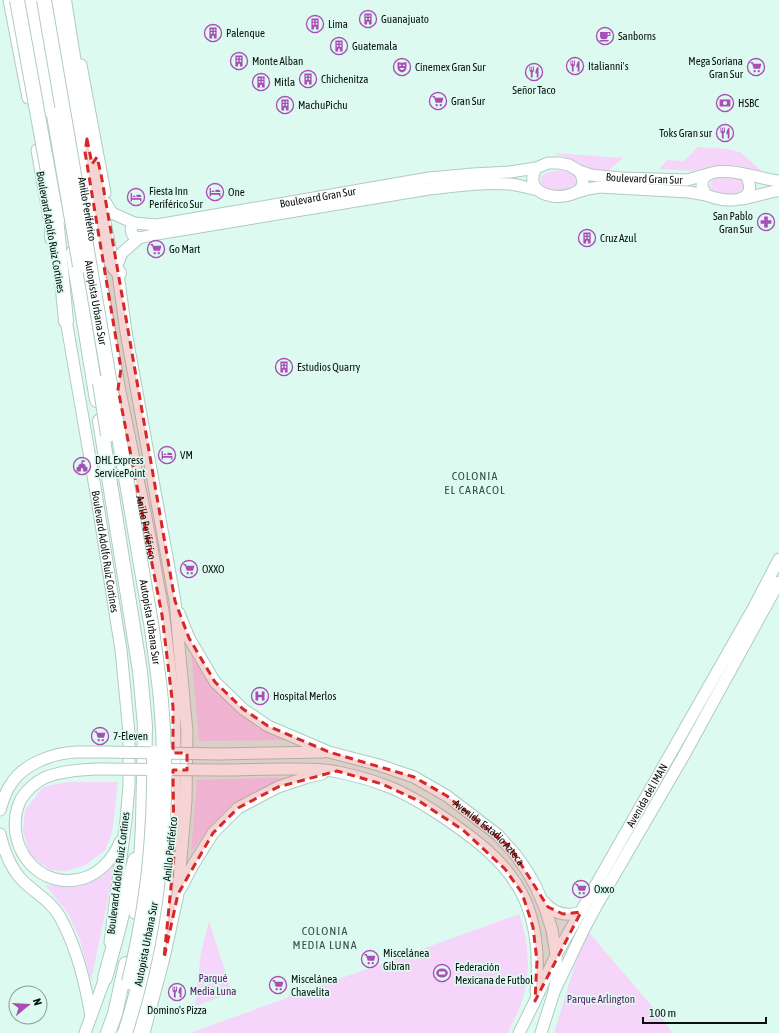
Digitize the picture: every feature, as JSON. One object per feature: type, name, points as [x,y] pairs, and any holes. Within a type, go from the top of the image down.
[{"type":"highway","points":[[17,0],[57,221],[66,321]]},
{"type":"highway","name":"Anillo Periférico","points":[[30,0],[42,63],[140,671],[145,726],[143,825],[139,897],[115,1014],[108,1033]]},
{"type":"highway","name":"Autopista Urbana Sur","points":[[35,0],[145,646],[154,731],[152,826],[148,876],[140,931],[121,1019],[116,1033]]},
{"type":"highway","name":"Autopista Urbana Sur","points":[[44,0],[152,629],[161,702],[164,776],[160,855],[149,935],[137,990],[125,1033]]},
{"type":"highway","name":"Anillo Periférico","points":[[52,0],[118,389],[148,535],[162,615],[173,707],[174,812],[166,885],[159,934],[133,1033]]},
{"type":"highway","points":[[64,0],[86,136],[95,160],[100,222],[121,369],[121,379],[118,389]]},
{"type":"highway","points":[[42,63],[44,136],[53,214],[52,238]]},
{"type":"highway","points":[[86,136],[85,152],[91,191],[112,261],[115,268],[118,269]]},
{"type":"highway","points":[[164,958],[174,856],[174,812]]},
{"type":"highway","points":[[105,978],[143,825]]},
{"type":"main road","name":"Boulevard Adolfo Ruiz Cortines","points":[[9,0],[30,109],[97,499],[121,650],[129,733],[129,786],[126,820],[105,978],[85,1033]]},
{"type":"main road","points":[[69,0],[95,160],[106,203],[118,269],[126,332],[175,602],[187,732],[186,801],[178,894],[164,958],[144,1033]]},
{"type":"main road","points":[[559,163],[569,165],[579,171],[583,182],[582,187],[578,192],[567,196],[557,197],[546,195],[537,190],[533,184],[536,168],[548,164],[559,163]]},
{"type":"main road","name":"Boulevard Gran Sur","points":[[118,269],[122,253],[139,238],[320,202],[429,178],[510,172],[536,168]]},
{"type":"main road","name":"Boulevard Gran Sur","points":[[579,171],[591,175],[622,178],[680,180],[687,180],[708,174]]},
{"type":"main road","points":[[779,181],[734,172],[720,171],[708,174],[702,182],[706,196],[725,201],[743,199],[774,191],[779,192]]},
{"type":"main road","points":[[743,199],[748,194],[750,188],[750,182],[746,175]]},
{"type":"main road","name":"Boulevard Gran Sur","points":[[106,203],[112,213],[134,224],[157,226],[320,202],[465,185],[511,184],[537,190]]},
{"type":"main road","name":"Boulevard Gran Sur","points":[[578,192],[599,187],[689,192],[706,196]]},
{"type":"main road","points":[[134,224],[131,228],[131,233],[134,237],[139,238]]},
{"type":"main road","name":"Avenida del IMAN","points":[[519,1033],[556,955],[738,635],[779,559]]},
{"type":"main road","name":"Avenida del IMAN","points":[[541,1033],[554,992],[584,929],[779,582]]},
{"type":"main road","points":[[175,602],[189,638],[215,682],[243,709],[268,726],[329,752]]},
{"type":"main road","points":[[0,810],[4,796],[11,782],[24,770],[36,762],[75,752],[218,754],[329,752]]},
{"type":"main road","name":"Avenida Estadio Azteca","points":[[329,752],[378,765],[414,777],[447,796],[473,815],[498,835],[516,854],[532,878],[542,899],[552,930],[556,955],[557,975],[554,992]]},
{"type":"main road","points":[[126,820],[119,845],[110,859],[98,871],[75,880],[62,880],[42,875],[29,865],[19,851],[14,835],[14,818],[19,802],[29,788],[50,776],[74,771],[302,769],[337,772]]},
{"type":"main road","points":[[178,894],[193,865],[213,833],[238,808],[278,787],[308,777],[337,772]]},
{"type":"main road","name":"Avenida Estadio Azteca","points":[[337,772],[382,784],[419,801],[483,846],[505,869],[515,881],[525,899],[531,918],[536,944],[537,973],[535,1001]]},
{"type":"main road","points":[[462,830],[473,815]]},
{"type":"main road","points":[[0,834],[4,849],[12,868],[22,880],[48,902],[60,916],[77,955],[88,998],[91,1018]]},
{"type":"main road","points":[[542,899],[548,907],[558,913],[568,915],[581,912]]},
{"type":"highlighted area","points":[[87,139],[92,164],[97,157],[101,174],[175,601],[189,638],[215,682],[243,709],[268,726],[329,752],[414,777],[447,796],[510,847],[548,907],[563,914],[581,912],[535,1001],[537,961],[533,927],[522,893],[505,869],[463,830],[419,801],[382,784],[337,771],[278,787],[238,808],[213,833],[178,894],[164,958],[174,856],[173,770],[187,770],[187,753],[173,753],[173,707],[162,615],[118,389],[121,369],[85,152]]},
{"type":"green space","points":[[698,147],[727,149],[740,152],[765,174],[735,165],[713,166],[692,171],[659,169],[667,160],[684,161]]},
{"type":"green space","points":[[553,153],[623,158],[608,171],[598,171]]},
{"type":"green space","points":[[564,170],[575,174],[577,182],[574,188],[566,191],[550,192],[541,185],[541,176],[549,172]]},
{"type":"green space","points":[[716,176],[743,179],[745,187],[740,193],[728,196],[713,194],[710,184]]},
{"type":"green space","points":[[191,651],[203,675],[218,693],[266,731],[293,740],[199,741]]},
{"type":"green space","points":[[300,777],[257,792],[233,804],[209,828],[191,852],[197,780]]},
{"type":"green space","points":[[66,782],[118,782],[112,832],[106,849],[86,865],[67,871],[50,870],[30,855],[23,831],[25,810],[43,787]]},
{"type":"green space","points":[[115,865],[91,981],[80,940],[68,913],[45,885],[58,886],[92,882],[109,871]]},
{"type":"green space","name":"Federación Mexicana de Futbol","points":[[519,914],[525,933],[528,964],[526,983],[521,1003],[508,1033],[190,1033]]},
{"type":"green space","name":"Parqué Media Luna","points":[[209,921],[232,993],[195,1006],[201,953]]},
{"type":"green space","name":"Parque Arlington","points":[[586,929],[662,1018],[673,1033],[554,1033]]},
{"type":"place","name":"Guanajuato","points":[[368,19]]},
{"type":"place","name":"Lima","points":[[315,24]]},
{"type":"place","name":"Palenque","points":[[213,33]]},
{"type":"place","name":"Sanborns","points":[[605,36]]},
{"type":"place","name":"Guatemala","points":[[339,46]]},
{"type":"place","name":"Monte Alban","points":[[239,61]]},
{"type":"place","name":"Italianni's","points":[[575,66]]},
{"type":"place","name":"Cinemex Gran Sur","points":[[402,67]]},
{"type":"place","name":"Mega Soriana Gran Sur","points":[[756,67]]},
{"type":"place","name":"Señor Taco","points":[[534,72]]},
{"type":"place","name":"Chichenitza","points":[[308,79]]},
{"type":"place","name":"Mitla","points":[[261,82]]},
{"type":"place","name":"Gran Sur","points":[[438,101]]},
{"type":"place","name":"HSBC","points":[[725,103]]},
{"type":"place","name":"MachuPichu","points":[[285,105]]},
{"type":"place","name":"Toks Gran sur","points":[[725,133]]},
{"type":"place","name":"One","points":[[215,192]]},
{"type":"place","name":"Fiesta Inn Periférico Sur","points":[[136,197]]},
{"type":"place","name":"San Pablo Gran Sur","points":[[766,222]]},
{"type":"place","name":"Cruz Azul","points":[[587,238]]},
{"type":"place","name":"Go Mart","points":[[156,249]]},
{"type":"place","name":"Estudios Quarry","points":[[284,367]]},
{"type":"place","name":"VM","points":[[167,455]]},
{"type":"place","name":"DHL Express ServicePoint","points":[[82,466]]},
{"type":"place","name":"OXXO","points":[[189,569]]},
{"type":"place","name":"Hospital Merlos","points":[[260,696]]},
{"type":"place","name":"7-Eleven","points":[[100,736]]},
{"type":"place","name":"Oxxo","points":[[581,889]]},
{"type":"place","name":"Miscelánea Gibran","points":[[370,959]]},
{"type":"place","name":"Federación Mexicana de Futbol","points":[[442,973]]},
{"type":"place","name":"Miscelánea Chavelita","points":[[278,985]]},
{"type":"place","name":"Domino's Pizza","points":[[177,992]]},
{"type":"district","name":"COLONIA EL CARACOL","points":[[475,483]]},
{"type":"district","name":"COLONIA MEDIA LUNA","points":[[325,938]]}]
